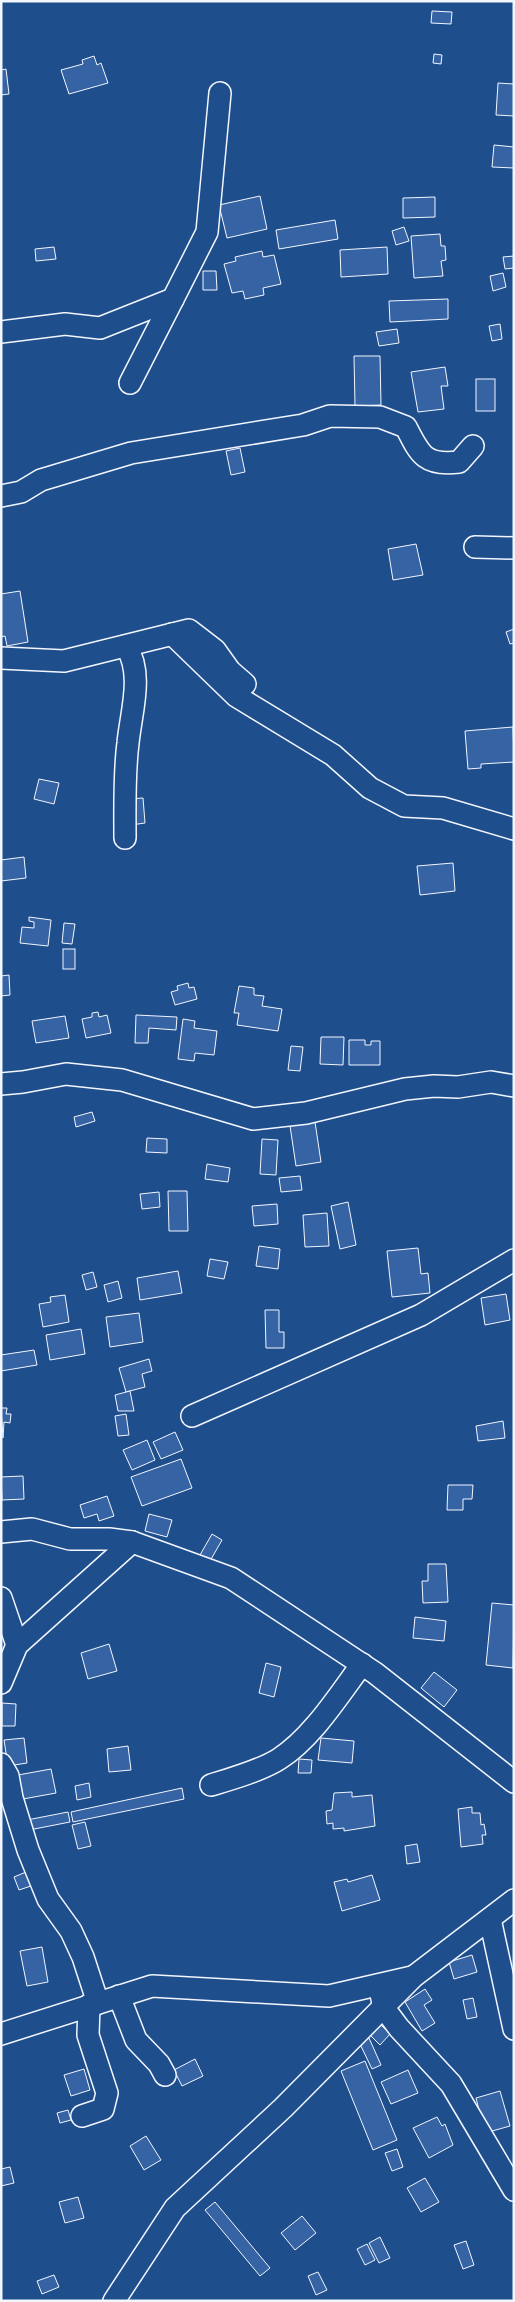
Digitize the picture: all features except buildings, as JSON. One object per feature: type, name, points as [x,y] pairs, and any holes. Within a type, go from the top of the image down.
[{"type":"street","points":[[130,383],[207,232],[220,93]]},
{"type":"street","points":[[1,332],[65,324],[100,328],[173,299]]},
{"type":"street","points":[[1,496],[21,492],[41,480],[131,453],[303,425],[330,416],[380,417],[406,427],[419,452],[433,461],[459,462],[473,446]]},
{"type":"street","points":[[475,547],[514,548]]},
{"type":"street","points":[[1,658],[64,661],[189,630],[215,650],[230,671],[267,702],[299,720],[335,747],[333,755],[370,788],[404,806],[443,808],[514,829]]},
{"type":"street","points":[[125,838],[128,742],[135,701],[132,655],[126,646]]},
{"type":"street","points":[[1,1084],[66,1074],[122,1080],[252,1119],[306,1114],[406,1089],[434,1086],[458,1088],[491,1082],[514,1086]]},
{"type":"street","points":[[192,1416],[421,1315],[514,1260]]},
{"type":"street","points":[[1,1532],[32,1529],[70,1539],[109,1539],[132,1542],[231,1578],[362,1664],[514,1782]]},
{"type":"street","points":[[1,1683],[17,1645],[132,1542]]},
{"type":"street","points":[[1,1598],[17,1645]]},
{"type":"street","points":[[211,1785],[277,1761],[293,1750],[331,1706],[362,1664]]},
{"type":"street","points":[[1,1764],[8,1776],[12,1798],[28,1850],[48,1899],[71,1931],[79,1948],[93,2004],[88,2035],[106,2093],[103,2109],[82,2116]]},
{"type":"street","points":[[114,2301],[175,2208],[282,2108],[412,1977],[514,1900]]},
{"type":"street","points":[[490,1919],[514,2029]]},
{"type":"street","points":[[1,2034],[152,1986],[329,1996],[412,1977]]},
{"type":"street","points":[[380,1985],[383,2006],[399,2028],[451,2084],[514,2190]]},
{"type":"street","points":[[119,1996],[136,2040],[159,2064],[165,2075]]}]
